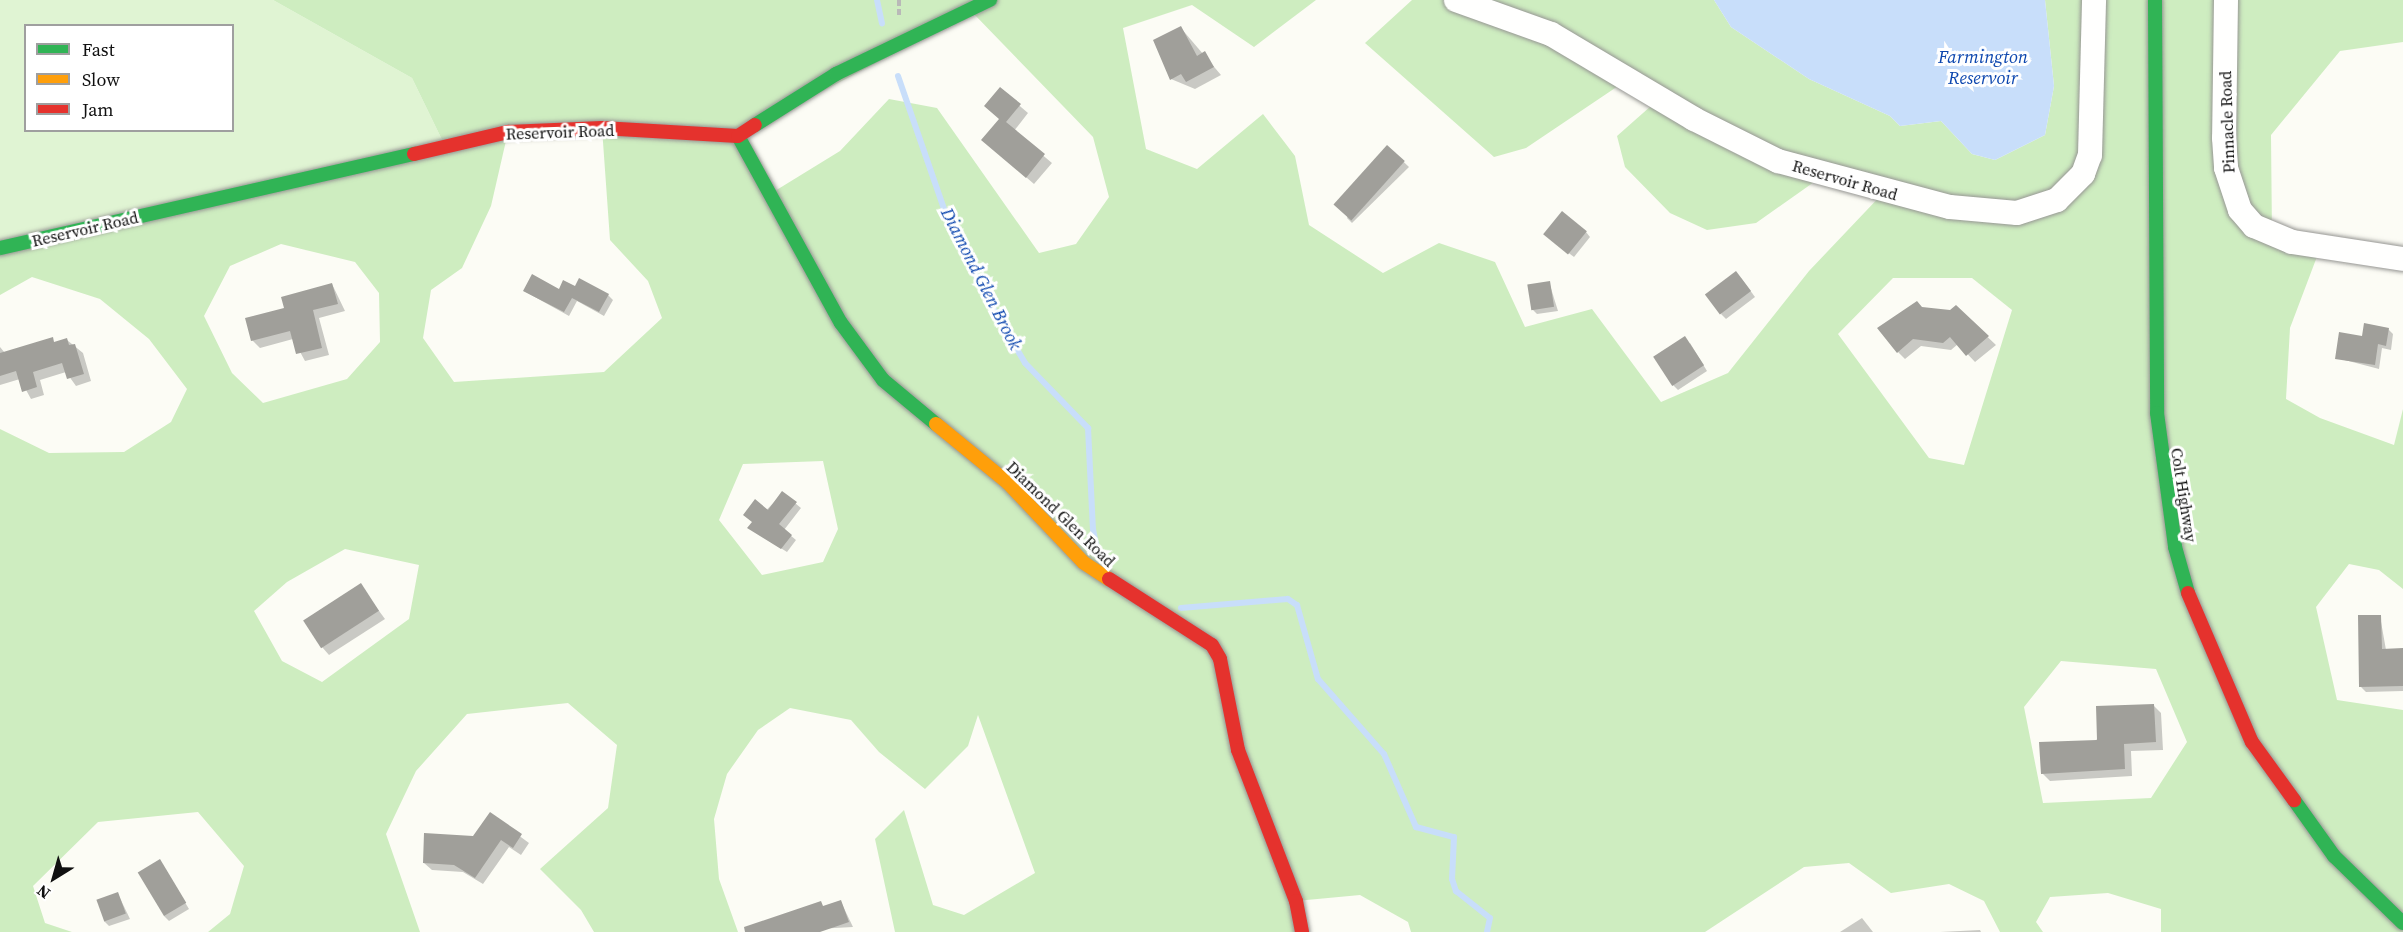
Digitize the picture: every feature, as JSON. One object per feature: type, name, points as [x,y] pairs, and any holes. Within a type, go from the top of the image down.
[{"type":"main road","points":[[738,136],[836,74],[990,0]]},
{"type":"main road","name":"Colt Highway","points":[[2155,0],[2157,413],[2175,547],[2194,614],[2252,742],[2334,856],[2403,923]]},
{"type":"main road","name":"Reservoir Road","points":[[0,248],[508,132],[602,128],[738,136]]},
{"type":"main road","name":"Diamond Glen Road","points":[[738,136],[841,323],[883,380],[1008,483],[1083,563],[1212,645],[1220,659],[1238,750],[1296,902],[1302,932]]},
{"type":"street","name":"Reservoir Road","points":[[1456,0],[1551,34],[1694,120],[1778,161],[1950,207],[2017,213],[2057,200],[2083,174],[2090,154],[2094,0]]},
{"type":"street","name":"Pinnacle Road","points":[[2226,0],[2224,138],[2230,184],[2240,210],[2254,226],[2292,242],[2403,260]]},
{"type":"green space","points":[[0,0],[273,0],[412,78],[445,146],[0,248]]},
{"type":"green space","points":[[273,0],[1316,0],[1254,47],[1192,5],[1123,28],[1146,149],[1197,169],[1263,114],[1295,156],[1309,225],[1383,273],[1439,243],[1495,262],[1525,327],[1592,309],[1661,402],[1728,373],[1809,271],[1884,192],[1824,175],[1756,223],[1707,230],[1670,213],[1625,167],[1617,136],[1660,98],[1630,78],[1526,148],[1494,157],[1365,43],[1412,0],[1714,0],[1731,27],[1809,79],[1890,116],[1900,126],[1941,121],[1972,154],[1995,160],[2045,135],[2054,86],[2045,0],[2403,0],[2403,42],[2340,51],[2271,135],[2272,236],[2321,246],[2290,328],[2286,399],[2320,418],[2394,445],[2403,409],[2403,589],[2379,570],[2349,564],[2316,607],[2337,700],[2403,710],[2403,932],[2161,932],[2161,909],[2108,893],[2050,897],[2036,922],[2043,932],[2000,932],[1984,901],[1949,884],[1891,893],[1849,863],[1804,867],[1705,932],[1411,932],[1408,922],[1360,895],[1296,901],[1302,932],[895,932],[875,839],[904,810],[933,905],[964,915],[1035,873],[978,715],[968,746],[925,789],[879,752],[851,720],[790,708],[758,730],[727,774],[714,819],[719,879],[738,932],[594,932],[581,910],[540,869],[608,808],[617,745],[568,703],[467,714],[416,771],[386,834],[420,932],[208,932],[230,914],[244,866],[198,812],[98,822],[33,886],[45,923],[72,932],[0,932],[0,429],[49,453],[124,452],[171,422],[187,389],[149,339],[100,299],[32,277],[0,295],[0,248],[445,146],[412,78]],"holes":[[[972,12],[1093,137],[1109,197],[1076,244],[1039,253],[937,108],[889,99],[840,151],[770,194],[738,136]],[[602,128],[610,240],[648,281],[662,318],[604,372],[454,382],[423,338],[431,290],[462,268],[491,206],[508,132]],[[281,244],[355,262],[379,293],[380,342],[347,379],[263,403],[232,373],[204,316],[230,266]],[[1893,278],[1972,278],[2012,310],[1964,465],[1929,458],[1838,334]],[[823,461],[838,529],[823,562],[762,575],[719,520],[743,464]],[[345,549],[419,565],[409,619],[322,682],[282,661],[254,611],[287,582]],[[2061,661],[2156,669],[2187,742],[2151,798],[2043,803],[2024,707]]]},
{"type":"water","name":"Farmington Reservoir","points":[[1714,0],[2045,0],[2054,86],[2045,135],[1995,160],[1972,154],[1941,121],[1900,126],[1890,116],[1809,79],[1731,27]]},
{"type":"building","points":[[1181,26],[1197,56],[1205,51],[1214,67],[1186,82],[1181,74],[1170,80],[1153,40]]},
{"type":"building","points":[[1000,87],[1021,104],[1006,122],[1045,154],[1026,178],[981,140],[999,119],[984,106]]},
{"type":"building","points":[[1387,145],[1405,161],[1351,221],[1333,204]]},
{"type":"building","points":[[1562,211],[1587,231],[1568,254],[1543,234]]},
{"type":"building","points":[[1736,271],[1751,291],[1720,314],[1705,294]]},
{"type":"building","points":[[532,274],[559,289],[563,280],[575,286],[579,278],[609,294],[599,312],[572,298],[564,312],[523,291]]},
{"type":"building","points":[[1550,281],[1554,307],[1531,310],[1527,285]]},
{"type":"building","points":[[332,283],[338,304],[313,310],[322,348],[296,354],[290,331],[251,341],[245,318],[284,308],[281,297]]},
{"type":"building","points":[[1917,301],[1922,307],[1950,310],[1956,305],[1989,336],[1966,356],[1950,337],[1943,343],[1913,339],[1897,353],[1877,328]]},
{"type":"building","points":[[2364,323],[2389,328],[2386,346],[2378,344],[2375,365],[2335,359],[2339,332],[2362,336]]},
{"type":"building","points":[[1685,336],[1704,365],[1672,386],[1653,357]]},
{"type":"building","points":[[53,337],[54,342],[67,338],[69,345],[75,344],[84,374],[67,379],[62,363],[33,372],[37,387],[22,392],[16,371],[0,376],[0,353]]},
{"type":"building","points":[[782,491],[797,502],[779,524],[792,535],[781,549],[747,528],[752,522],[743,515],[755,499],[768,510]]},
{"type":"building","points":[[361,583],[379,611],[321,648],[303,621]]},
{"type":"building","points":[[2358,615],[2381,615],[2382,649],[2403,648],[2403,686],[2359,687]]},
{"type":"building","points":[[2154,704],[2156,742],[2124,744],[2125,769],[2041,774],[2039,742],[2097,740],[2096,706]]},
{"type":"building","points":[[490,812],[522,834],[513,848],[501,840],[475,878],[454,865],[423,863],[424,833],[473,836]]},
{"type":"building","points":[[160,859],[186,903],[164,916],[138,872]]},
{"type":"building","points":[[118,892],[126,914],[104,921],[96,900]]},
{"type":"building","points":[[841,900],[849,922],[820,932],[745,932],[744,927],[821,901],[823,906]]},
{"type":"waterway","name":"Diamond Glen Brook","points":[[877,0],[882,23]]},
{"type":"waterway","name":"Diamond Glen Brook","points":[[898,76],[950,226],[995,312],[1025,363],[1088,428],[1093,529],[1097,550],[1107,560]]},
{"type":"waterway","name":"Diamond Glen Brook","points":[[1181,608],[1288,599],[1297,605],[1318,679],[1384,754],[1416,827],[1454,837],[1452,879],[1456,891],[1490,918],[1487,932]]},
{"type":"traffic: fast","points":[[755,125],[836,74],[990,0]]},
{"type":"traffic: fast","points":[[2155,0],[2157,413],[2175,547],[2188,593]]},
{"type":"traffic: fast","points":[[738,136],[841,323],[883,380],[936,424]]},
{"type":"traffic: fast","points":[[0,248],[414,154]]},
{"type":"traffic: fast","points":[[2294,800],[2334,856],[2403,923]]},
{"type":"traffic: slow","points":[[936,424],[1008,483],[1084,563],[1109,579]]},
{"type":"traffic: jam","points":[[414,154],[508,132],[602,128],[738,136],[755,125]]},
{"type":"traffic: jam","points":[[1109,579],[1212,645],[1220,659],[1238,750],[1296,901],[1302,932]]},
{"type":"traffic: jam","points":[[2188,593],[2252,742],[2294,800]]}]
